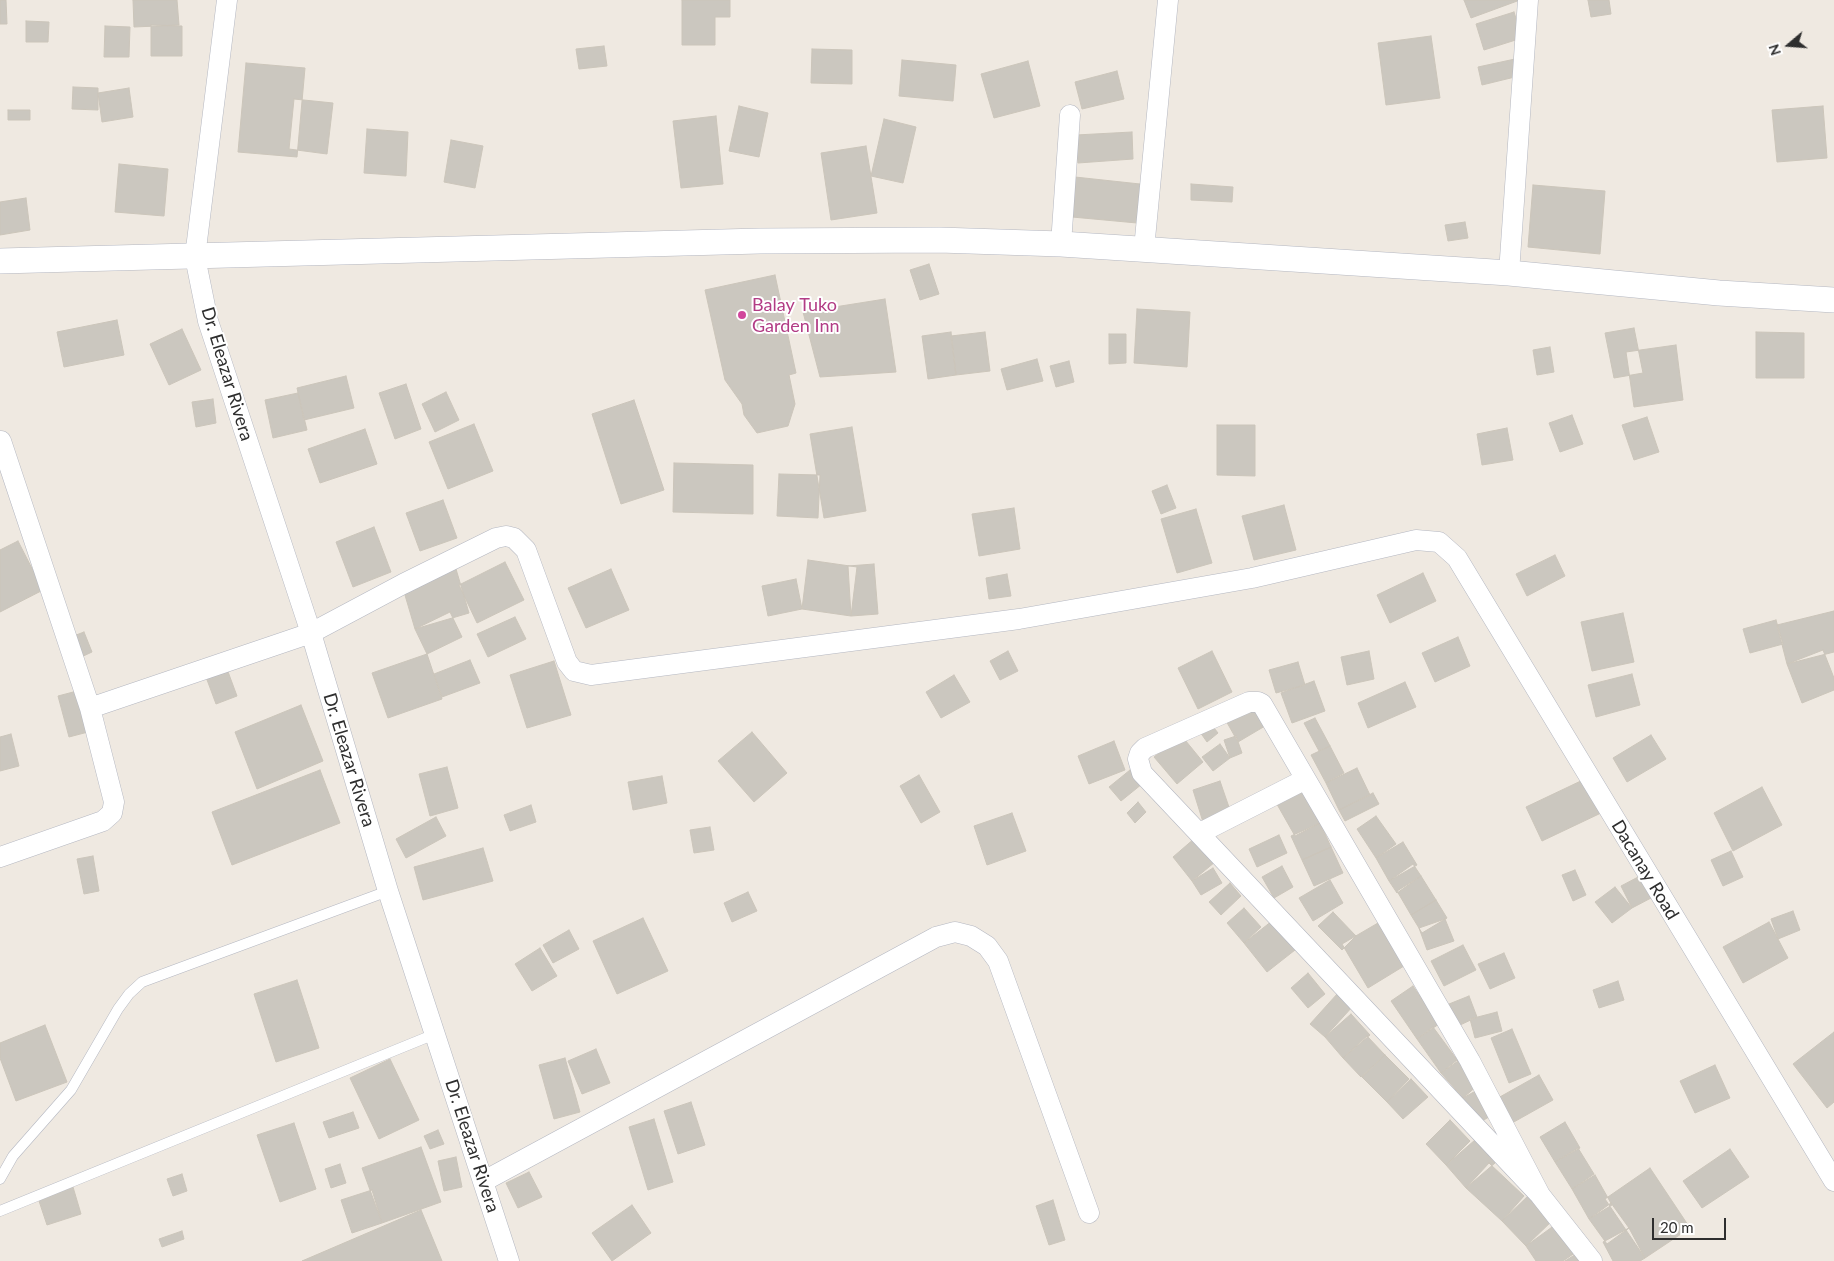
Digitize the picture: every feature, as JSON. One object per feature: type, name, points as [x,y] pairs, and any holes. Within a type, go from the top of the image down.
[{"type":"street","name":"Dr. Eleazar Rivera","points":[[227,0],[195,257],[208,321],[311,633],[388,890],[509,1261]]},
{"type":"street","points":[[1144,249],[1168,0]]},
{"type":"street","points":[[1509,273],[1528,0]]},
{"type":"street","points":[[1061,244],[1070,115]]},
{"type":"street","points":[[0,261],[760,241],[939,240],[1061,244],[1509,273],[1719,293],[1834,300]]},
{"type":"street","points":[[0,857],[103,821],[112,813],[114,802],[112,788],[90,708],[1,441]]},
{"type":"street","name":"Dacanay Road","points":[[311,633],[411,579],[496,538],[506,536],[514,538],[526,550],[567,662],[574,671],[591,675],[1019,620],[1252,578],[1416,540],[1439,542],[1457,558],[1834,1181]]},
{"type":"street","points":[[90,708],[311,633]]},
{"type":"street","points":[[1540,1194],[1470,1061],[1304,780],[1265,708],[1258,702],[1250,702],[1145,748],[1140,753],[1138,759],[1142,773],[1540,1194],[1592,1261]]},
{"type":"street","points":[[1200,833],[1304,780]]},
{"type":"street","points":[[484,1181],[936,938],[955,932],[971,936],[987,946],[998,961],[1089,1213]]},
{"type":"lane","points":[[0,1180],[13,1156],[71,1090],[118,1009],[128,994],[142,982],[388,890]]},
{"type":"lane","points":[[0,1210],[435,1034]]},
{"type":"building","points":[[0,0],[6,0],[7,24],[0,24]]},
{"type":"building","points":[[133,0],[177,0],[179,25],[134,27]]},
{"type":"building","points":[[682,0],[730,0],[730,17],[715,17],[715,45],[682,45]]},
{"type":"building","points":[[1464,0],[1520,0],[1471,18]]},
{"type":"building","points":[[1588,0],[1609,0],[1611,14],[1591,17]]},
{"type":"building","points":[[1514,12],[1522,38],[1484,50],[1476,24]]},
{"type":"building","points":[[26,21],[49,22],[48,42],[26,42]]},
{"type":"building","points":[[151,25],[182,26],[182,56],[151,56]]},
{"type":"building","points":[[105,26],[130,27],[129,57],[104,57]]},
{"type":"building","points":[[1431,36],[1440,98],[1386,105],[1378,43]]},
{"type":"building","points":[[604,46],[607,66],[579,69],[576,49]]},
{"type":"building","points":[[812,49],[852,50],[852,84],[811,83]]},
{"type":"building","points":[[1515,59],[1519,76],[1482,85],[1478,67]]},
{"type":"building","points":[[902,60],[956,65],[953,101],[899,96]]},
{"type":"building","points":[[1028,61],[1040,106],[994,118],[981,74]]},
{"type":"building","points":[[246,63],[305,68],[297,157],[238,152]]},
{"type":"building","points":[[1117,71],[1124,99],[1082,109],[1075,82]]},
{"type":"building","points":[[73,87],[98,88],[98,110],[72,109]]},
{"type":"building","points":[[129,88],[133,117],[102,122],[98,93]]},
{"type":"building","points":[[294,99],[333,103],[327,154],[289,149]]},
{"type":"building","points":[[739,106],[768,113],[759,157],[729,151]]},
{"type":"building","points":[[1823,106],[1827,158],[1777,162],[1772,110]]},
{"type":"building","points":[[8,110],[30,110],[30,120],[8,120]]},
{"type":"building","points":[[716,116],[723,184],[681,188],[673,121]]},
{"type":"building","points":[[884,119],[916,127],[903,183],[871,176]]},
{"type":"building","points":[[367,129],[408,132],[406,176],[364,173]]},
{"type":"building","points":[[1132,132],[1133,159],[1078,163],[1076,135]]},
{"type":"building","points":[[451,140],[483,146],[475,188],[444,182]]},
{"type":"building","points":[[866,146],[877,213],[831,220],[821,153]]},
{"type":"building","points":[[119,164],[168,169],[164,216],[115,212]]},
{"type":"building","points":[[1075,177],[1140,184],[1137,223],[1072,217]]},
{"type":"building","points":[[1191,184],[1233,187],[1232,202],[1191,200]]},
{"type":"building","points":[[1533,185],[1605,191],[1600,254],[1528,247]]},
{"type":"building","points":[[26,198],[30,230],[0,235],[0,202]]},
{"type":"building","points":[[1465,222],[1468,238],[1448,241],[1445,225]]},
{"type":"building","points":[[929,264],[939,294],[920,300],[910,270]]},
{"type":"building","points":[[775,275],[796,373],[789,375],[795,404],[788,426],[757,433],[744,415],[742,404],[725,380],[705,290]]},
{"type":"building","points":[[885,299],[896,372],[820,377],[803,312]]},
{"type":"building","points":[[1137,309],[1190,312],[1187,367],[1134,363]]},
{"type":"building","points":[[117,320],[124,355],[64,367],[57,332]]},
{"type":"building","points":[[1634,328],[1643,373],[1614,378],[1605,333]]},
{"type":"building","points":[[182,329],[201,370],[169,385],[150,344]]},
{"type":"building","points":[[951,332],[956,375],[928,379],[922,336]]},
{"type":"building","points":[[985,332],[990,371],[956,375],[951,336]]},
{"type":"building","points":[[1756,332],[1804,333],[1804,378],[1756,378]]},
{"type":"building","points":[[1109,334],[1126,334],[1126,363],[1109,364]]},
{"type":"building","points":[[1676,345],[1683,400],[1634,407],[1626,352]]},
{"type":"building","points":[[1550,347],[1554,372],[1537,375],[1533,350]]},
{"type":"building","points":[[1037,359],[1043,381],[1007,390],[1001,369]]},
{"type":"building","points":[[1069,361],[1074,382],[1056,387],[1050,366]]},
{"type":"building","points":[[346,376],[354,408],[304,420],[297,388]]},
{"type":"building","points":[[406,384],[421,429],[395,439],[379,393]]},
{"type":"building","points":[[446,392],[459,420],[435,432],[422,404]]},
{"type":"building","points":[[298,393],[307,430],[273,438],[265,400]]},
{"type":"building","points":[[213,399],[216,423],[196,427],[192,402]]},
{"type":"building","points":[[634,400],[664,490],[621,504],[592,414]]},
{"type":"building","points":[[1572,415],[1583,444],[1560,452],[1549,423]]},
{"type":"building","points":[[1647,417],[1659,452],[1634,460],[1622,425]]},
{"type":"building","points":[[474,424],[493,471],[448,489],[429,442]]},
{"type":"building","points":[[1217,425],[1255,425],[1255,476],[1217,475]]},
{"type":"building","points":[[852,427],[866,511],[824,518],[810,434]]},
{"type":"building","points":[[1507,428],[1513,460],[1482,465],[1477,434]]},
{"type":"building","points":[[365,429],[377,464],[320,483],[308,449]]},
{"type":"building","points":[[674,463],[753,465],[753,514],[673,512]]},
{"type":"building","points":[[779,474],[820,475],[818,518],[777,516]]},
{"type":"building","points":[[1167,485],[1176,508],[1161,514],[1152,491]]},
{"type":"building","points":[[443,500],[457,538],[420,551],[406,513]]},
{"type":"building","points":[[1284,505],[1296,550],[1254,560],[1242,516]]},
{"type":"building","points":[[1014,508],[1020,549],[979,556],[972,514]]},
{"type":"building","points":[[1196,509],[1212,563],[1177,573],[1161,519]]},
{"type":"building","points":[[374,527],[391,572],[353,587],[336,542]]},
{"type":"building","points":[[18,541],[43,590],[0,612],[0,550]]},
{"type":"building","points":[[1555,555],[1565,576],[1527,596],[1516,574]]},
{"type":"building","points":[[808,560],[857,567],[851,616],[802,609]]},
{"type":"building","points":[[505,562],[524,600],[477,623],[459,585]]},
{"type":"building","points":[[874,564],[878,614],[851,616],[848,566]]},
{"type":"building","points":[[456,569],[469,613],[415,629],[402,585]]},
{"type":"building","points":[[611,569],[629,610],[586,628],[568,588]]},
{"type":"building","points":[[1423,573],[1436,601],[1390,623],[1377,595]]},
{"type":"building","points":[[1007,574],[1011,596],[989,599],[986,578]]},
{"type":"building","points":[[796,579],[802,609],[768,616],[762,586]]},
{"type":"building","points":[[1834,611],[1834,652],[1787,664],[1777,625]]},
{"type":"building","points":[[450,612],[462,637],[427,654],[415,629]]},
{"type":"building","points":[[1623,613],[1634,662],[1592,671],[1581,622]]},
{"type":"building","points":[[515,617],[526,639],[488,657],[477,634]]},
{"type":"building","points":[[1776,620],[1783,644],[1750,653],[1743,629]]},
{"type":"building","points":[[84,632],[92,652],[79,658],[71,637]]},
{"type":"building","points":[[1458,637],[1470,666],[1435,682],[1422,653]]},
{"type":"building","points":[[1823,650],[1834,678],[1834,690],[1802,703],[1787,664]]},
{"type":"building","points":[[1008,651],[1018,671],[1000,680],[990,661]]},
{"type":"building","points":[[1212,651],[1232,692],[1198,709],[1178,668]]},
{"type":"building","points":[[1369,651],[1374,679],[1347,685],[1341,657]]},
{"type":"building","points":[[427,654],[442,699],[388,718],[372,673]]},
{"type":"building","points":[[470,660],[480,683],[442,697],[434,674]]},
{"type":"building","points":[[554,661],[571,715],[527,728],[510,675]]},
{"type":"building","points":[[1298,662],[1305,685],[1276,693],[1269,670]]},
{"type":"building","points":[[227,669],[237,696],[216,704],[206,677]]},
{"type":"building","points":[[1632,674],[1640,705],[1596,717],[1588,685]]},
{"type":"building","points":[[954,675],[970,702],[941,718],[926,692]]},
{"type":"building","points":[[1314,681],[1325,711],[1292,723],[1281,693]]},
{"type":"building","points":[[1405,682],[1416,707],[1368,728],[1358,703]]},
{"type":"building","points":[[77,691],[88,732],[69,737],[58,696]]},
{"type":"building","points":[[1251,703],[1265,726],[1238,742],[1225,719]]},
{"type":"building","points":[[301,705],[323,761],[257,789],[235,732]]},
{"type":"building","points":[[1315,718],[1330,746],[1319,751],[1304,723]]},
{"type":"building","points":[[1211,724],[1218,733],[1207,742],[1200,732]]},
{"type":"building","points":[[752,732],[787,773],[754,802],[718,761]]},
{"type":"building","points":[[11,734],[19,766],[0,771],[0,737]]},
{"type":"building","points":[[1181,735],[1203,762],[1177,784],[1154,757]]},
{"type":"building","points":[[1651,735],[1666,759],[1627,782],[1613,758]]},
{"type":"building","points":[[1236,736],[1242,753],[1230,758],[1224,740]]},
{"type":"building","points":[[1114,741],[1125,770],[1089,784],[1078,756]]},
{"type":"building","points":[[1220,744],[1230,758],[1213,771],[1202,757]]},
{"type":"building","points":[[1330,746],[1344,773],[1326,783],[1311,755]]},
{"type":"building","points":[[447,767],[458,808],[430,816],[419,774]]},
{"type":"building","points":[[1357,768],[1370,795],[1339,810],[1326,783]]},
{"type":"building","points":[[320,770],[340,823],[232,865],[212,812]]},
{"type":"building","points":[[1130,770],[1142,784],[1121,801],[1109,787]]},
{"type":"building","points":[[919,775],[940,812],[921,823],[900,786]]},
{"type":"building","points":[[662,776],[667,803],[633,810],[628,782]]},
{"type":"building","points":[[1585,779],[1601,813],[1542,841],[1526,807]]},
{"type":"building","points":[[1220,781],[1231,813],[1203,822],[1193,790]]},
{"type":"building","points":[[1299,785],[1320,823],[1295,836],[1274,799]]},
{"type":"building","points":[[1762,787],[1782,825],[1733,851],[1714,813]]},
{"type":"building","points":[[1373,793],[1379,804],[1345,821],[1339,810]]},
{"type":"building","points":[[1138,802],[1146,812],[1135,823],[1127,813]]},
{"type":"building","points":[[531,805],[536,822],[510,831],[504,815]]},
{"type":"building","points":[[1012,813],[1026,851],[987,865],[974,826]]},
{"type":"building","points":[[1376,816],[1396,844],[1376,858],[1357,829]]},
{"type":"building","points":[[436,817],[446,836],[406,858],[396,839]]},
{"type":"building","points":[[1320,823],[1331,847],[1302,860],[1291,836]]},
{"type":"building","points":[[710,827],[714,850],[694,853],[690,830]]},
{"type":"building","points":[[1279,835],[1287,853],[1257,867],[1249,849]]},
{"type":"building","points":[[1195,838],[1215,862],[1192,881],[1173,857]]},
{"type":"building","points":[[1403,842],[1417,865],[1389,881],[1376,858]]},
{"type":"building","points":[[1331,847],[1343,873],[1314,886],[1302,860]]},
{"type":"building","points":[[483,848],[493,881],[423,900],[414,867]]},
{"type":"building","points":[[1731,851],[1743,877],[1723,886],[1711,860]]},
{"type":"building","points":[[93,856],[99,891],[84,894],[77,859]]},
{"type":"building","points":[[1413,864],[1421,876],[1397,893],[1389,881]]},
{"type":"building","points":[[1282,866],[1293,887],[1274,898],[1262,877]]},
{"type":"building","points":[[1213,868],[1222,883],[1201,895],[1192,881]]},
{"type":"building","points":[[1575,870],[1586,895],[1573,901],[1562,875]]},
{"type":"building","points":[[1421,876],[1436,900],[1411,915],[1397,891]]},
{"type":"building","points":[[1640,876],[1651,898],[1632,908],[1621,886]]},
{"type":"building","points":[[1330,880],[1343,903],[1313,921],[1299,898]]},
{"type":"building","points":[[1230,883],[1241,896],[1221,915],[1209,902]]},
{"type":"building","points":[[1615,887],[1632,908],[1612,923],[1595,902]]},
{"type":"building","points":[[748,892],[757,911],[732,922],[724,903]]},
{"type":"building","points":[[1436,900],[1447,918],[1422,933],[1411,915]]},
{"type":"building","points":[[1244,908],[1261,927],[1244,943],[1227,923]]},
{"type":"building","points":[[1793,911],[1800,930],[1778,939],[1771,919]]},
{"type":"building","points":[[1333,912],[1356,936],[1342,950],[1318,926]]},
{"type":"building","points":[[643,918],[668,971],[617,994],[593,941]]},
{"type":"building","points":[[1445,919],[1454,941],[1427,950],[1419,928]]},
{"type":"building","points":[[1272,921],[1295,950],[1267,972],[1244,943]]},
{"type":"building","points":[[1769,922],[1788,958],[1743,983],[1723,947]]},
{"type":"building","points":[[1378,923],[1404,966],[1368,988],[1342,944]]},
{"type":"building","points":[[569,930],[579,949],[553,963],[543,945]]},
{"type":"building","points":[[1463,945],[1476,970],[1444,986],[1431,961]]},
{"type":"building","points":[[540,948],[557,976],[532,991],[515,964]]},
{"type":"building","points":[[1504,953],[1515,978],[1490,989],[1478,964]]},
{"type":"building","points":[[1308,973],[1325,994],[1308,1008],[1291,988]]},
{"type":"building","points":[[297,980],[319,1048],[276,1062],[254,994]]},
{"type":"building","points":[[1618,981],[1624,1000],[1599,1008],[1593,990]]},
{"type":"building","points":[[1413,986],[1439,1024],[1417,1039],[1391,1001]]},
{"type":"building","points":[[1338,993],[1353,1006],[1325,1037],[1310,1024]]},
{"type":"building","points":[[1469,996],[1477,1017],[1458,1026],[1449,1004]]},
{"type":"building","points":[[1497,1012],[1502,1031],[1475,1038],[1470,1019]]},
{"type":"building","points":[[1351,1014],[1370,1035],[1343,1058],[1325,1037]]},
{"type":"building","points":[[45,1025],[67,1082],[16,1101],[0,1058],[0,1043]]},
{"type":"building","points":[[1433,1027],[1458,1061],[1441,1073],[1417,1039]]},
{"type":"building","points":[[1512,1029],[1531,1074],[1509,1083],[1491,1038]]},
{"type":"building","points":[[1834,1032],[1834,1102],[1827,1108],[1793,1064]]},
{"type":"building","points":[[1367,1036],[1385,1055],[1361,1077],[1343,1058]]},
{"type":"building","points":[[596,1049],[610,1083],[582,1094],[568,1061]]},
{"type":"building","points":[[1385,1055],[1409,1079],[1387,1102],[1362,1077]]},
{"type":"building","points":[[565,1058],[580,1112],[554,1119],[539,1065]]},
{"type":"building","points":[[390,1059],[419,1120],[379,1139],[350,1078]]},
{"type":"building","points":[[1457,1060],[1478,1085],[1463,1098],[1441,1073]]},
{"type":"building","points":[[1715,1065],[1730,1098],[1695,1113],[1680,1081]]},
{"type":"building","points":[[1539,1075],[1553,1100],[1512,1123],[1498,1098]]},
{"type":"building","points":[[1411,1079],[1428,1097],[1403,1119],[1387,1102]]},
{"type":"building","points":[[1481,1088],[1494,1114],[1477,1124],[1463,1098]]},
{"type":"building","points":[[691,1102],[705,1145],[678,1154],[664,1111]]},
{"type":"building","points":[[353,1112],[359,1128],[329,1138],[323,1122]]},
{"type":"building","points":[[654,1119],[673,1182],[648,1190],[629,1127]]},
{"type":"building","points":[[1450,1120],[1470,1141],[1446,1165],[1426,1144]]},
{"type":"building","points":[[1565,1122],[1580,1148],[1555,1162],[1540,1137]]},
{"type":"building","points":[[294,1123],[316,1189],[280,1202],[257,1135]]},
{"type":"building","points":[[438,1130],[444,1144],[430,1149],[424,1136]]},
{"type":"building","points":[[1475,1140],[1495,1163],[1466,1188],[1446,1165]]},
{"type":"building","points":[[421,1147],[441,1202],[382,1223],[362,1168]]},
{"type":"building","points":[[1578,1148],[1594,1174],[1572,1189],[1555,1162]]},
{"type":"building","points":[[1730,1149],[1749,1177],[1702,1208],[1683,1181]]},
{"type":"building","points":[[456,1157],[462,1187],[444,1191],[438,1161]]},
{"type":"building","points":[[1489,1163],[1524,1196],[1502,1221],[1466,1188]]},
{"type":"building","points":[[340,1164],[346,1183],[331,1188],[325,1169]]},
{"type":"building","points":[[1650,1168],[1690,1228],[1645,1258],[1605,1199]]},
{"type":"building","points":[[529,1172],[542,1197],[518,1208],[506,1183]]},
{"type":"building","points":[[182,1174],[187,1191],[173,1196],[167,1179]]},
{"type":"building","points":[[1595,1175],[1612,1205],[1589,1219],[1572,1189]]},
{"type":"building","points":[[73,1187],[81,1214],[47,1225],[38,1198]]},
{"type":"building","points":[[372,1190],[382,1223],[352,1233],[341,1200]]},
{"type":"building","points":[[1530,1194],[1554,1219],[1526,1246],[1502,1221]]},
{"type":"building","points":[[1053,1200],[1065,1240],[1049,1245],[1036,1206]]},
{"type":"building","points":[[1611,1203],[1629,1228],[1607,1244],[1589,1219]]},
{"type":"building","points":[[632,1205],[651,1233],[612,1261],[592,1233]]},
{"type":"building","points":[[421,1210],[442,1261],[302,1261]]},
{"type":"building","points":[[1559,1222],[1579,1250],[1563,1261],[1536,1261],[1526,1246]]},
{"type":"building","points":[[1629,1228],[1645,1258],[1640,1261],[1613,1261],[1603,1242]]},
{"type":"building","points":[[182,1231],[184,1239],[162,1247],[159,1239]]},
{"type":"building","points":[[1581,1251],[1587,1261],[1565,1261]]},
{"type":"place","name":"Balay Tuko Garden Inn","points":[[742,315]]}]
